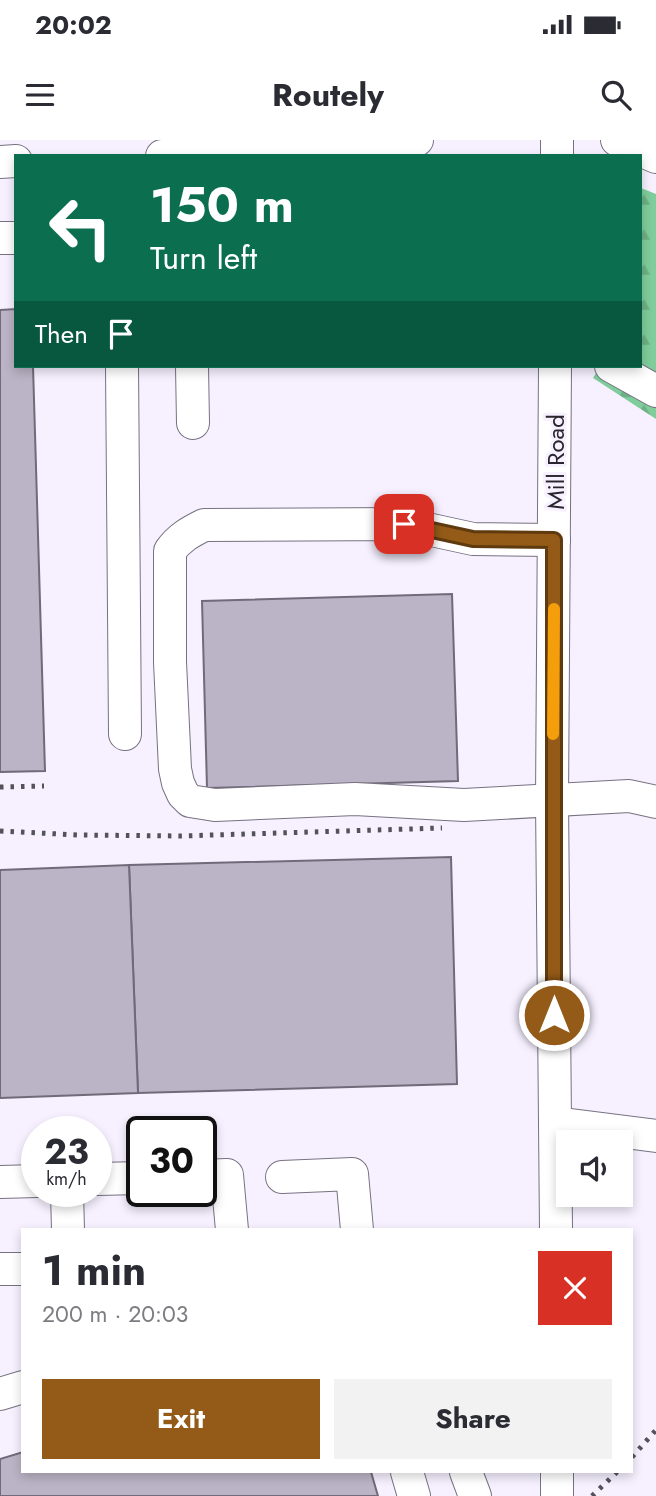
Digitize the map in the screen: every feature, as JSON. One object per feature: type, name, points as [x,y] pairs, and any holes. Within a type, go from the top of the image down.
[{"type":"street","points":[[207,154],[417,140]]},
{"type":"street","points":[[617,140],[656,157]]},
{"type":"street","points":[[122,368],[125,734]]},
{"type":"street","points":[[192,368],[194,423]]},
{"type":"street","name":"Mill Road","points":[[555,368],[552,800],[556,1228]]},
{"type":"street","points":[[615,368],[656,391]]},
{"type":"street","points":[[554,540],[473,539],[404,524],[204,525],[177,541],[170,551],[170,662],[178,783],[190,801],[215,805],[332,799],[464,805],[629,796],[656,802]]},
{"type":"street","points":[[555,1123],[656,1136]]},
{"type":"street","points":[[282,1177],[352,1174],[357,1228]]},
{"type":"street","points":[[217,1175],[227,1175],[232,1228]]},
{"type":"street","points":[[0,1182],[21,1181]]},
{"type":"street","points":[[67,1207],[68,1228]]},
{"type":"street","points":[[0,1269],[21,1269]]},
{"type":"street","points":[[0,1394],[21,1388]]},
{"type":"street","points":[[407,1473],[414,1496]]},
{"type":"street","points":[[466,1473],[475,1496]]},
{"type":"street","points":[[556,1473],[557,1496]]},
{"type":"green space","points":[[642,188],[656,194],[656,419],[593,378],[599,368],[642,368]]},
{"type":"building","points":[[14,309],[14,368],[33,368],[45,771],[0,772],[0,310]]},
{"type":"building","points":[[452,594],[458,781],[207,788],[202,601]]},
{"type":"building","points":[[451,857],[457,1084],[138,1093],[129,865]]},
{"type":"building","points":[[129,865],[138,1093],[0,1098],[0,870]]},
{"type":"building","points":[[21,1453],[21,1473],[371,1473],[378,1496],[0,1496],[0,1459]]},
{"type":"railway","points":[[0,787],[44,786]]},
{"type":"railway","points":[[0,831],[181,836],[442,828]]},
{"type":"railway","points":[[633,1456],[656,1430]]},
{"type":"railway","points":[[592,1496],[616,1473]]},
{"type":"slow traffic","points":[[553,734],[554,609]]},
{"type":"route","points":[[404,524],[473,539],[554,540],[554,1015]]}]
